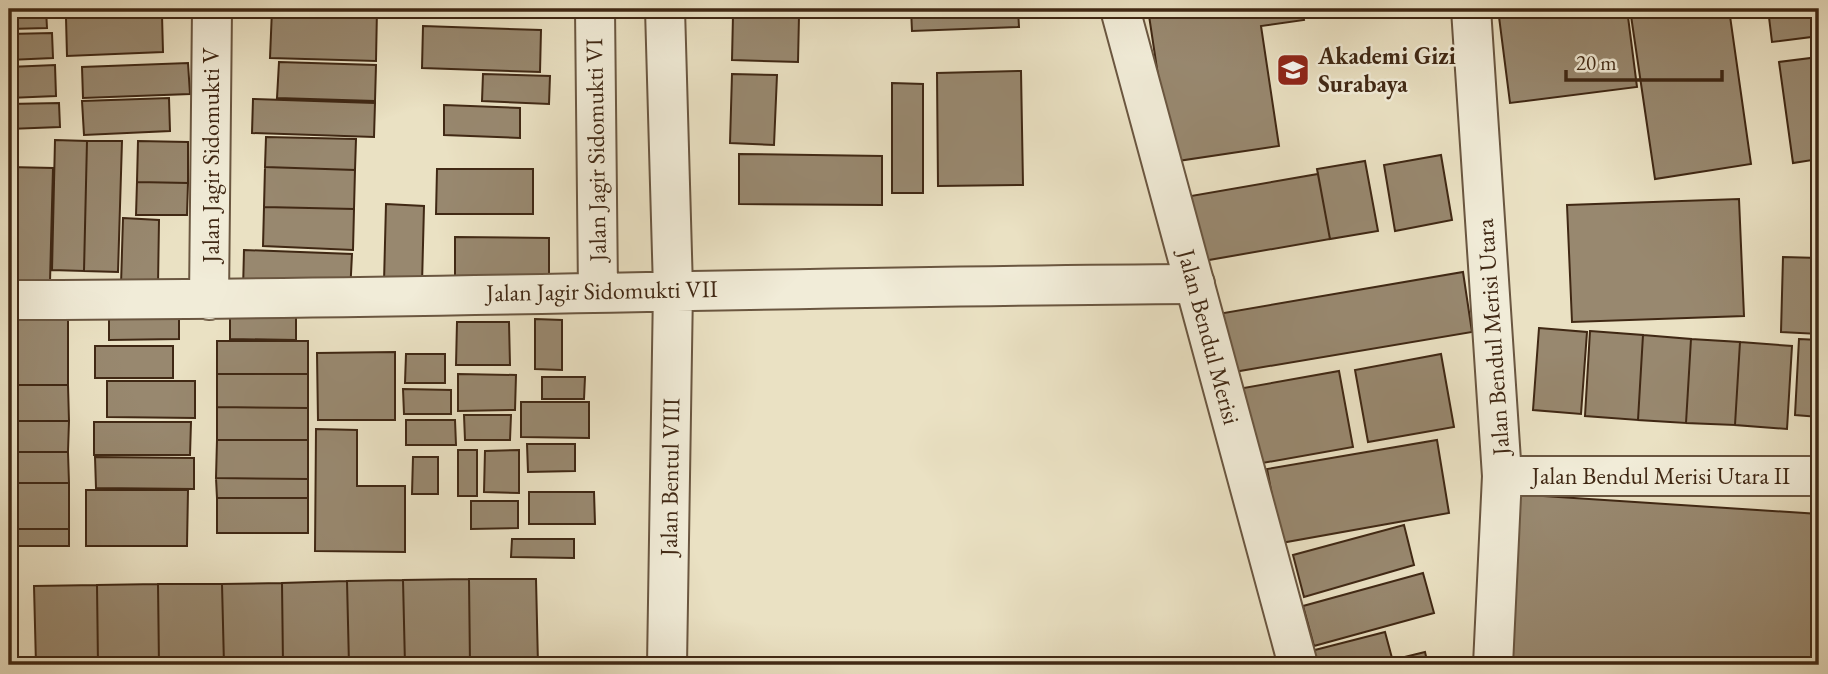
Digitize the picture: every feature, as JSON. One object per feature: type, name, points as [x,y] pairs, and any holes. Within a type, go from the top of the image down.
[{"type":"street","name":"Jalan Jagir Sidomukti V","points":[[209,300],[212,9]]},
{"type":"street","name":"Jalan Jagir Sidomukti VI","points":[[595,9],[640,290]]},
{"type":"street","points":[[640,290],[665,9]]},
{"type":"street","name":"Jalan Bendul Merisi","points":[[1120,9],[1298,665]]},
{"type":"street","name":"Jalan Bendul Merisi Utara","points":[[1471,9],[1502,476],[1493,665]]},
{"type":"street","name":"Jalan Jagir Sidomukti VII","points":[[9,300],[209,300],[640,290],[1195,284]]},
{"type":"street","name":"Jalan Bentul VIII","points":[[640,290],[667,665]]},
{"type":"street","name":"Jalan Bendul Merisi Utara II","points":[[1502,476],[1819,475]]},
{"type":"building","points":[[9,9],[46,9],[47,28],[9,29]]},
{"type":"building","points":[[58,9],[164,9],[58,13]]},
{"type":"building","points":[[272,9],[377,9],[376,61],[270,58]]},
{"type":"building","points":[[405,9],[533,9],[533,18],[405,13]]},
{"type":"building","points":[[911,9],[1018,9],[1019,27],[912,31]]},
{"type":"building","points":[[1148,9],[1302,9],[1304,20],[1261,26],[1279,146],[1171,162]]},
{"type":"building","points":[[1498,9],[1627,9],[1637,87],[1510,103]]},
{"type":"building","points":[[1630,9],[1729,9],[1751,164],[1655,179]]},
{"type":"building","points":[[1768,9],[1819,9],[1819,36],[1772,42]]},
{"type":"building","points":[[162,15],[163,52],[67,56],[66,18]]},
{"type":"building","points":[[733,15],[799,16],[798,62],[732,60]]},
{"type":"building","points":[[423,26],[541,30],[540,72],[422,68]]},
{"type":"building","points":[[52,33],[53,58],[9,60],[9,34]]},
{"type":"building","points":[[1819,57],[1819,159],[1793,163],[1779,62]]},
{"type":"building","points":[[279,62],[376,65],[375,101],[277,98]]},
{"type":"building","points":[[188,63],[190,94],[83,98],[82,67]]},
{"type":"building","points":[[55,65],[56,96],[9,98],[9,67]]},
{"type":"building","points":[[1021,71],[1023,185],[938,186],[937,73]]},
{"type":"building","points":[[483,74],[550,76],[549,104],[482,101]]},
{"type":"building","points":[[732,74],[777,75],[774,145],[730,143]]},
{"type":"building","points":[[892,83],[923,84],[923,193],[892,193]]},
{"type":"building","points":[[169,98],[170,131],[84,135],[82,101]]},
{"type":"building","points":[[253,99],[375,103],[374,137],[252,133]]},
{"type":"building","points":[[59,103],[60,127],[9,129],[9,104]]},
{"type":"building","points":[[444,105],[520,108],[520,138],[444,135]]},
{"type":"building","points":[[266,137],[356,139],[355,170],[265,167]]},
{"type":"building","points":[[55,140],[87,141],[84,271],[52,270]]},
{"type":"building","points":[[87,141],[122,141],[118,272],[84,271]]},
{"type":"building","points":[[138,141],[188,142],[188,183],[137,182]]},
{"type":"building","points":[[739,154],[882,156],[882,205],[739,204]]},
{"type":"building","points":[[1441,155],[1452,220],[1395,231],[1384,165]]},
{"type":"building","points":[[1365,161],[1378,231],[1330,239],[1317,169]]},
{"type":"building","points":[[9,167],[53,168],[50,282],[9,281]]},
{"type":"building","points":[[265,167],[355,170],[354,209],[264,207]]},
{"type":"building","points":[[437,169],[533,169],[533,214],[436,214]]},
{"type":"building","points":[[1318,174],[1330,239],[1203,261],[1191,196]]},
{"type":"building","points":[[137,182],[188,183],[187,215],[136,215]]},
{"type":"building","points":[[1739,199],[1744,316],[1572,322],[1567,205]]},
{"type":"building","points":[[386,204],[424,206],[422,284],[384,282]]},
{"type":"building","points":[[264,207],[354,209],[353,250],[263,246]]},
{"type":"building","points":[[123,218],[159,220],[158,286],[121,285]]},
{"type":"building","points":[[455,237],[549,238],[549,286],[455,287]]},
{"type":"building","points":[[244,250],[352,254],[350,294],[243,290]]},
{"type":"building","points":[[1783,257],[1819,258],[1819,334],[1781,332]]},
{"type":"building","points":[[1463,272],[1472,332],[1228,373],[1218,314]]},
{"type":"building","points":[[109,306],[179,306],[179,339],[109,340]]},
{"type":"building","points":[[9,312],[68,313],[68,385],[9,385]]},
{"type":"building","points":[[230,312],[296,312],[296,340],[230,339]]},
{"type":"building","points":[[535,319],[562,320],[562,370],[535,369]]},
{"type":"building","points":[[457,322],[509,322],[510,365],[456,365]]},
{"type":"building","points":[[1539,328],[1587,332],[1581,414],[1533,410]]},
{"type":"building","points":[[1590,331],[1643,335],[1638,420],[1585,416]]},
{"type":"building","points":[[1643,335],[1691,339],[1686,423],[1638,420]]},
{"type":"building","points":[[1691,339],[1740,342],[1735,425],[1686,423]]},
{"type":"building","points":[[1799,339],[1819,340],[1819,417],[1795,415]]},
{"type":"building","points":[[217,341],[308,341],[308,374],[217,374]]},
{"type":"building","points":[[1740,342],[1792,346],[1787,429],[1735,425]]},
{"type":"building","points":[[95,346],[173,346],[173,378],[95,378]]},
{"type":"building","points":[[395,352],[395,420],[318,420],[317,353]]},
{"type":"building","points":[[406,354],[445,354],[445,383],[405,383]]},
{"type":"building","points":[[1441,354],[1454,427],[1368,442],[1355,370]]},
{"type":"building","points":[[1339,371],[1353,447],[1251,465],[1238,389]]},
{"type":"building","points":[[217,374],[308,374],[308,408],[217,407]]},
{"type":"building","points":[[458,374],[516,375],[515,410],[458,411]]},
{"type":"building","points":[[542,377],[585,377],[584,399],[542,399]]},
{"type":"building","points":[[107,381],[195,381],[195,418],[107,417]]},
{"type":"building","points":[[9,385],[68,385],[69,421],[9,421]]},
{"type":"building","points":[[403,389],[451,390],[451,414],[404,414]]},
{"type":"building","points":[[521,402],[589,402],[589,438],[521,437]]},
{"type":"building","points":[[217,407],[308,408],[308,440],[217,440]]},
{"type":"building","points":[[464,415],[511,415],[510,440],[465,440]]},
{"type":"building","points":[[406,420],[455,420],[456,445],[406,445]]},
{"type":"building","points":[[9,421],[69,421],[68,452],[9,452]]},
{"type":"building","points":[[94,422],[191,422],[190,455],[94,455]]},
{"type":"building","points":[[316,429],[357,430],[357,486],[405,486],[405,552],[315,551]]},
{"type":"building","points":[[217,440],[308,440],[308,479],[216,478]]},
{"type":"building","points":[[1437,440],[1449,513],[1281,543],[1267,469]]},
{"type":"building","points":[[527,444],[575,444],[575,471],[528,472]]},
{"type":"building","points":[[458,450],[477,450],[477,496],[458,496]]},
{"type":"building","points":[[519,450],[519,493],[484,492],[485,451]]},
{"type":"building","points":[[9,452],[68,452],[69,483],[9,483]]},
{"type":"building","points":[[95,457],[194,458],[194,489],[96,488]]},
{"type":"building","points":[[413,457],[438,457],[438,494],[412,494]]},
{"type":"building","points":[[216,478],[308,479],[308,498],[217,498]]},
{"type":"building","points":[[9,483],[69,483],[69,529],[9,529]]},
{"type":"building","points":[[86,490],[188,490],[187,546],[86,546]]},
{"type":"building","points":[[529,492],[594,492],[595,524],[529,524]]},
{"type":"building","points":[[1511,494],[1819,514],[1819,665],[1501,665]]},
{"type":"building","points":[[217,498],[308,498],[308,533],[217,533]]},
{"type":"building","points":[[471,501],[518,501],[518,528],[471,529]]},
{"type":"building","points":[[1404,525],[1414,565],[1304,597],[1293,555]]},
{"type":"building","points":[[9,529],[69,529],[69,546],[9,546]]},
{"type":"building","points":[[512,539],[574,539],[574,558],[511,557]]},
{"type":"building","points":[[1423,573],[1434,613],[1314,646],[1303,606]]},
{"type":"building","points":[[469,579],[470,665],[405,665],[403,580]]},
{"type":"building","points":[[469,579],[536,579],[538,665],[470,665]]},
{"type":"building","points":[[403,580],[405,665],[349,665],[347,581]]},
{"type":"building","points":[[347,581],[349,665],[283,665],[282,583]]},
{"type":"building","points":[[282,583],[283,665],[224,665],[222,584]]},
{"type":"building","points":[[158,584],[222,584],[224,665],[159,665]]},
{"type":"building","points":[[158,584],[159,665],[98,665],[97,585]]},
{"type":"building","points":[[97,585],[98,665],[36,665],[34,586]]},
{"type":"building","points":[[1385,632],[1392,658],[1363,665],[1310,665],[1307,652]]},
{"type":"building","points":[[1425,652],[1428,665],[1372,665]]},
{"type":"place","name":"Akademi Gizi Surabaya","points":[[1293,70]]}]
